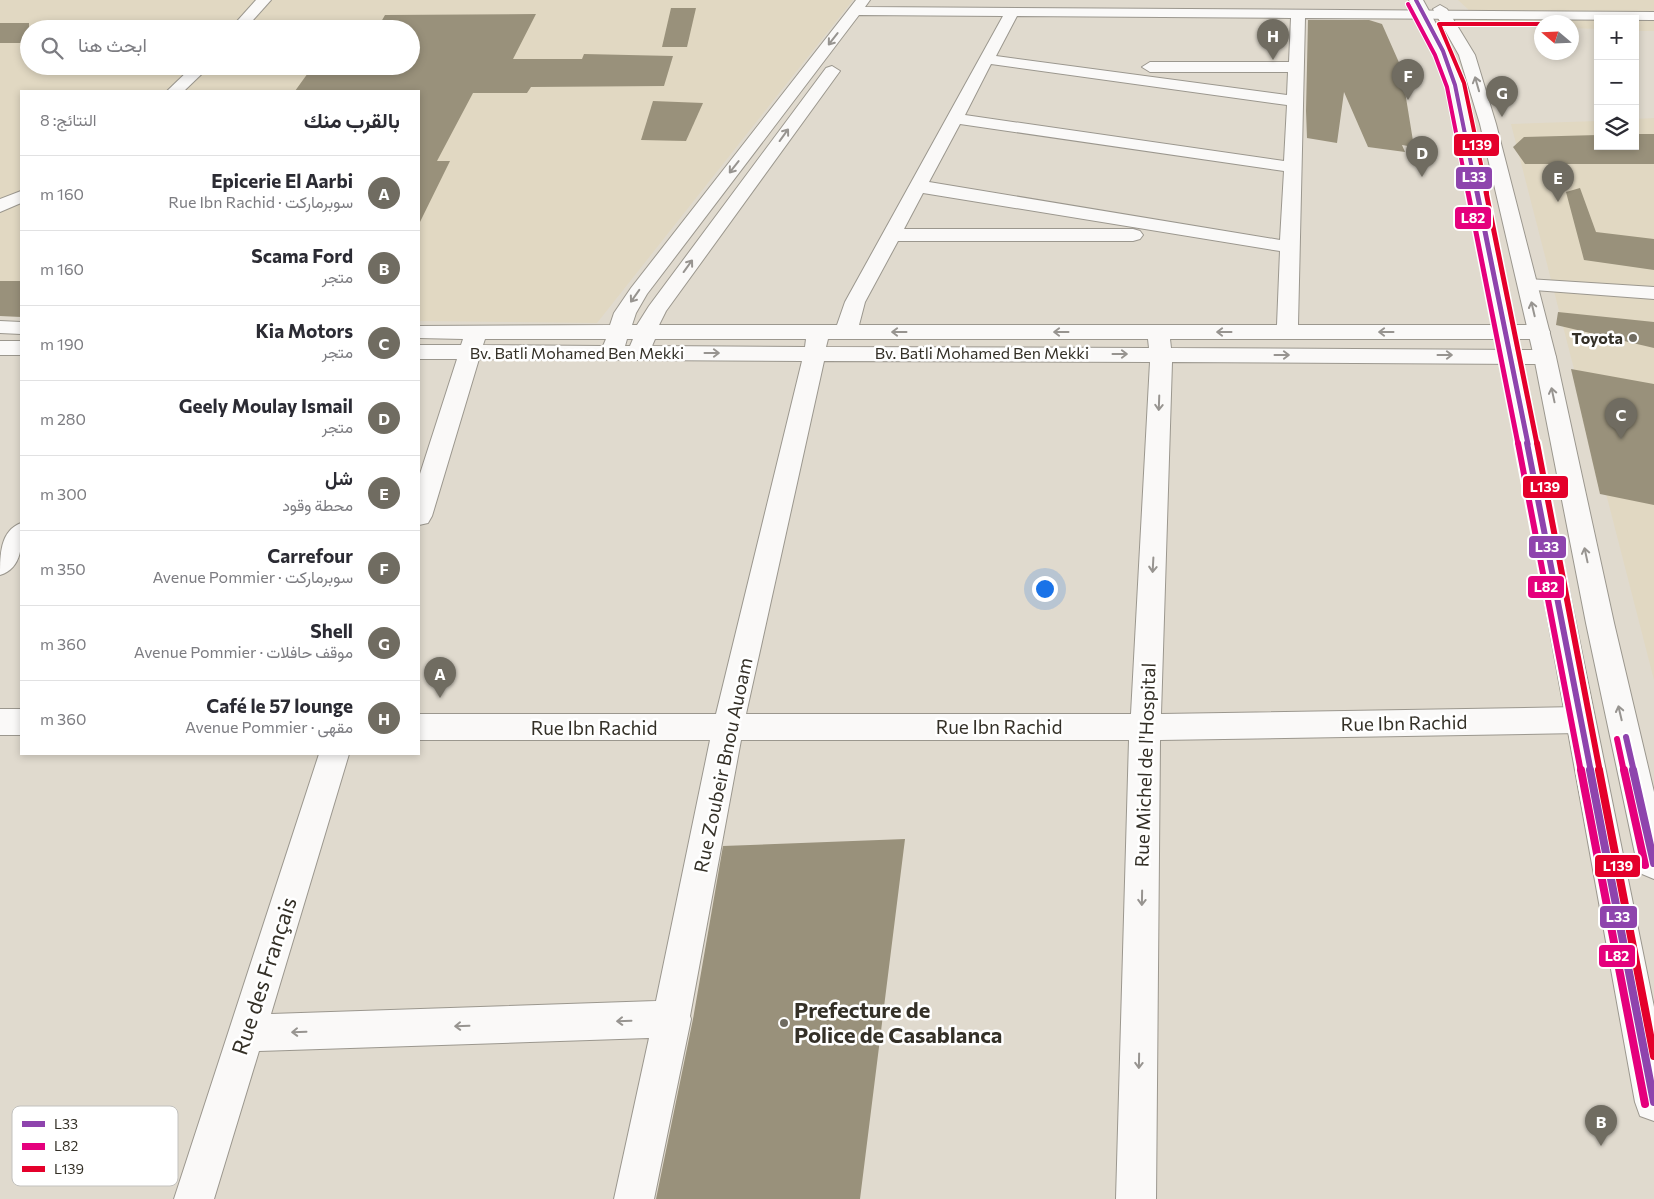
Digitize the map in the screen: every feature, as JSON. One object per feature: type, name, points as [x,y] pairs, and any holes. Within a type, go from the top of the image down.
[{"type":"street","points":[[245,20],[264,0]]},
{"type":"street","points":[[869,6],[1011,14],[1298,14],[1430,7],[1654,16]]},
{"type":"street","points":[[864,27],[869,6]]},
{"type":"street","points":[[612,353],[617,332],[625,313],[638,292],[869,6]]},
{"type":"street","points":[[1430,7],[1474,72],[1542,344],[1598,613],[1654,864]]},
{"type":"street","points":[[1430,7],[1443,51],[1456,85],[1654,1102]]},
{"type":"street","name":"Rue Zoubeir Bnou Auoam","points":[[634,1199],[673,1019],[728,728],[790,470],[827,339],[855,302],[1011,14]]},
{"type":"street","points":[[1287,332],[1298,14]]},
{"type":"street","points":[[639,353],[656,310],[841,59]]},
{"type":"street","points":[[986,59],[1294,101]]},
{"type":"street","points":[[1044,67],[1296,67]]},
{"type":"street","points":[[176,90],[192,75]]},
{"type":"street","points":[[954,118],[1292,167]]},
{"type":"street","points":[[917,186],[1289,247]]},
{"type":"street","points":[[0,206],[20,196]]},
{"type":"street","points":[[892,234],[1214,235]]},
{"type":"street","points":[[1528,285],[1654,293]]},
{"type":"street","points":[[0,327],[20,328]]},
{"type":"street","name":"Bv. Batli Mohamed Ben Mekki","points":[[420,332],[473,342],[612,353],[639,353],[827,339],[972,332],[1160,343],[1542,344]]},
{"type":"street","name":"Bv. Batli Mohamed Ben Mekki","points":[[420,352],[473,342],[617,332],[827,339],[977,353],[1160,343],[1287,332],[1507,344]]},
{"type":"street","points":[[972,332],[977,353]]},
{"type":"street","points":[[420,513],[473,342]]},
{"type":"street","name":"Rue Michel de l'Hospital","points":[[1136,1199],[1145,727],[1160,343]]},
{"type":"street","points":[[0,348],[20,348]]},
{"type":"street","points":[[0,565],[20,535]]},
{"type":"street","name":"Rue Ibn Rachid","points":[[420,727],[1145,727],[1579,720]]},
{"type":"street","points":[[0,722],[20,722]]},
{"type":"street","name":"Rue des Français","points":[[194,1199],[334,755]]},
{"type":"street","points":[[246,1033],[673,1019]]},
{"type":"shaded area","points":[[0,0],[853,0],[597,323],[420,321],[420,90],[20,90],[20,316],[0,316]]},
{"type":"shaded area","points":[[1458,0],[1654,0],[1654,31],[1639,31],[1639,15],[1594,15],[1594,29],[1579,28],[1579,15],[1534,15],[1534,27],[1485,25]]},
{"type":"shaded area","points":[[1654,118],[1654,680],[1511,124],[1594,121],[1594,150],[1639,150],[1639,119]]},
{"type":"building","points":[[671,8],[696,8],[687,47],[662,47]]},
{"type":"building","points":[[536,14],[513,59],[582,59],[584,54],[673,56],[664,86],[531,87],[527,93],[473,93],[437,161],[450,161],[420,222],[420,90],[296,90],[307,75],[420,75],[420,20],[382,20],[385,15]]},
{"type":"building","points":[[1308,20],[1369,20],[1382,24],[1401,67],[1414,147],[1402,145],[1405,152],[1368,147],[1344,92],[1337,143],[1307,138]]},
{"type":"building","points":[[0,23],[20,23],[20,43],[0,43]]},
{"type":"building","points":[[653,101],[703,103],[686,141],[641,140]]},
{"type":"building","points":[[1639,134],[1654,134],[1654,164],[1525,164],[1513,147],[1524,137],[1594,135],[1594,150],[1639,150]]},
{"type":"building","points":[[1580,188],[1596,232],[1654,239],[1654,270],[1584,260],[1566,192]]},
{"type":"building","points":[[0,281],[20,281],[20,317],[0,316]]},
{"type":"building","name":"Toyota","points":[[1558,312],[1654,322],[1654,348],[1556,325]]},
{"type":"building","points":[[1571,369],[1654,384],[1654,505],[1600,494]]},
{"type":"building","name":"Prefecture de Police de Casablanca","points":[[905,839],[860,1199],[656,1199],[693,1019],[723,846]]},
{"type":"transit line","name":"L33","points":[[1416,0],[1443,51],[1455,85],[1516,383],[1654,1102]]},
{"type":"transit line","name":"L82","points":[[1408,4],[1435,55],[1447,87],[1507,385],[1645,1104]]},
{"type":"transit line","name":"L139","points":[[1534,24],[1439,24],[1451,48],[1464,83],[1525,381],[1654,1056]]},
{"type":"transit line","name":"L33","points":[[1626,737],[1654,863]]},
{"type":"transit line","name":"L82","points":[[1617,739],[1645,865]]},
{"type":"place","name":"Café le 57 lounge","points":[[1273,60]]},
{"type":"place","name":"Carrefour","points":[[1408,100]]},
{"type":"place","name":"Shell","points":[[1502,117]]},
{"type":"place","name":"Geely Moulay Ismail","points":[[1422,177]]},
{"type":"place","name":"شل","points":[[1558,202]]},
{"type":"place","name":"Toyota","points":[[1633,338]]},
{"type":"place","name":"Kia Motors","points":[[1621,439]]},
{"type":"place","name":"Epicerie El Aarbi","points":[[440,698]]},
{"type":"place","name":"Prefecture de Police de Casablanca","points":[[784,1023]]},
{"type":"place","name":"Scama Ford","points":[[1601,1146]]}]
